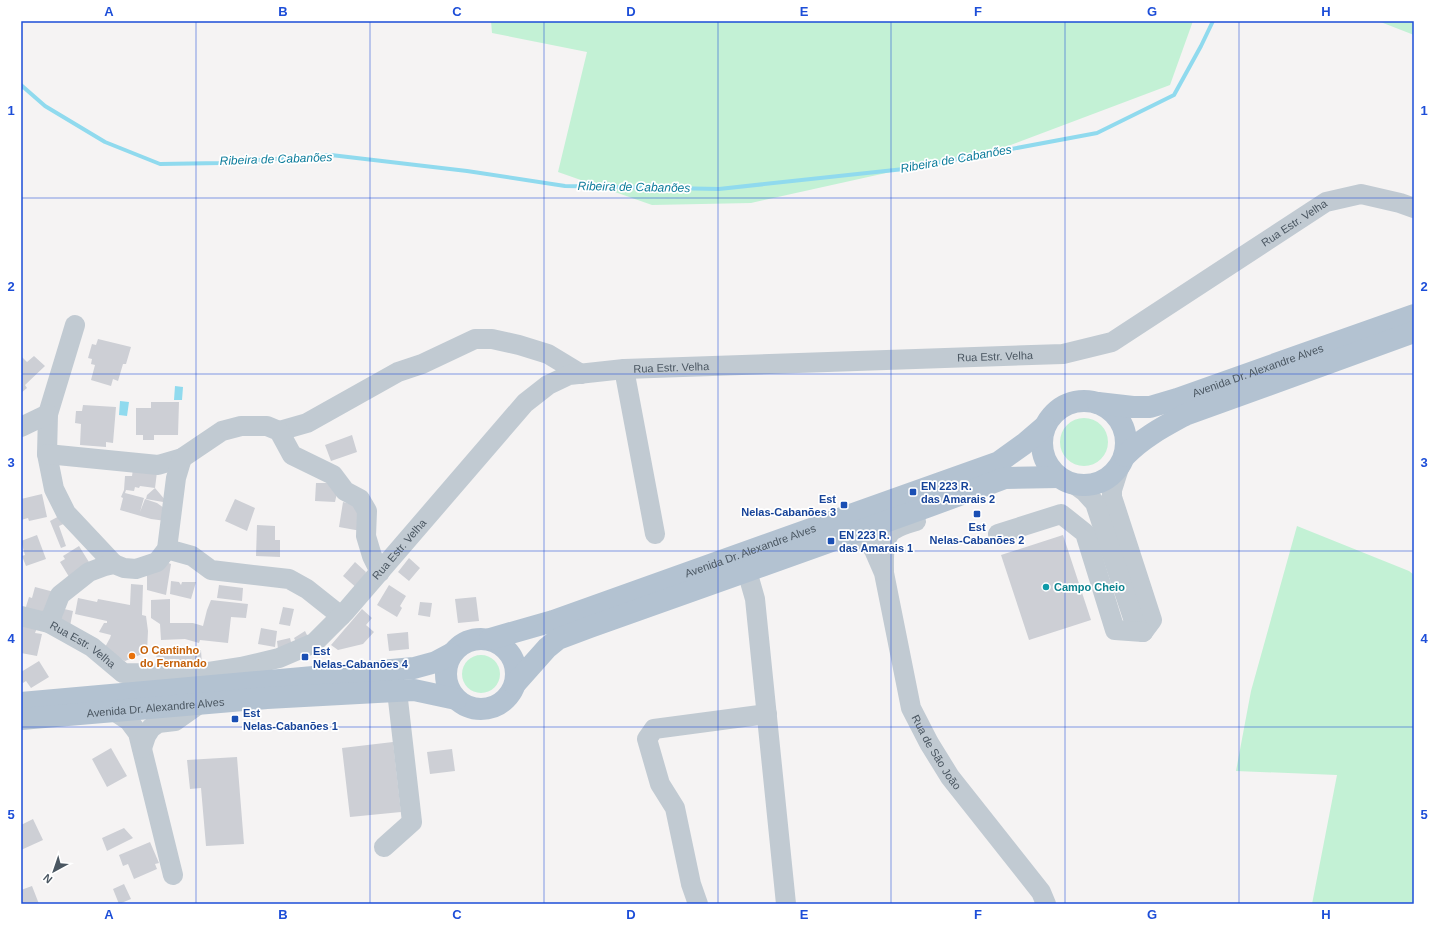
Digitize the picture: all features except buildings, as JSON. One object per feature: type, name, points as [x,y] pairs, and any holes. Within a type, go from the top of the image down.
[{"type":"main road","name":"Avenida Dr. Alexandre Alves","points":[[1098,404],[1133,407],[1150,406],[1177,399],[1414,315]]},
{"type":"main road","name":"Avenida Dr. Alexandre Alves","points":[[1122,462],[1134,445],[1150,434],[1184,415],[1414,332]]},
{"type":"main road","points":[[1086,401],[1098,404],[1110,410],[1118,419],[1124,430],[1126,443],[1122,462],[1110,477],[1099,483],[1086,486],[1066,481],[1049,467],[1043,454],[1042,440],[1045,426],[1052,415],[1062,407],[1073,402],[1086,401]]},
{"type":"main road","name":"Avenida Dr. Alexandre Alves","points":[[490,639],[553,621],[999,462],[1024,444],[1045,426]]},
{"type":"main road","name":"Avenida Dr. Alexandre Alves","points":[[515,684],[536,659],[558,639],[597,624],[1005,478],[1066,481]]},
{"type":"main road","points":[[479,638],[490,639],[500,644],[509,652],[514,662],[516,673],[515,684],[510,695],[501,703],[490,708],[478,709],[465,706],[450,692],[446,682],[445,673],[447,663],[451,654],[458,646],[468,640],[479,638]]},
{"type":"main road","name":"Avenida Dr. Alexandre Alves","points":[[109,703],[143,692],[414,668],[436,662],[451,654]]},
{"type":"main road","name":"Avenida Dr. Alexandre Alves","points":[[22,716],[109,703],[199,704],[267,698],[414,690],[456,699]]},
{"type":"street","name":"Rua Estr. Velha","points":[[21,616],[49,623],[92,647],[123,673],[196,674],[242,667],[279,658],[314,643],[341,616],[380,572],[525,404],[548,385],[569,375],[624,369],[1063,354],[1112,342],[1326,202],[1361,194],[1400,203],[1414,208]]},
{"type":"street","points":[[75,325],[48,414],[47,454],[54,489],[66,513],[114,564],[124,568],[136,569],[157,562],[167,549],[176,478],[182,458]]},
{"type":"street","points":[[47,454],[158,465],[182,458],[222,431],[241,426],[267,426],[279,431],[307,423],[398,372],[422,364],[475,339],[492,339],[548,354],[581,374]]},
{"type":"street","points":[[624,369],[654,534]]},
{"type":"street","points":[[21,427],[48,414]]},
{"type":"street","points":[[279,431],[292,455],[333,475],[345,492],[360,499],[366,511],[366,536],[372,556],[380,572]]},
{"type":"street","points":[[1117,572],[1112,490],[1122,462]]},
{"type":"street","points":[[1066,481],[1086,492],[1095,503],[1134,624],[1142,632]]},
{"type":"street","points":[[884,573],[885,546],[890,533],[894,529],[918,520],[927,507]]},
{"type":"street","points":[[998,534],[1061,514],[1085,533],[1117,572]]},
{"type":"street","points":[[849,535],[870,544],[884,573]]},
{"type":"street","points":[[167,549],[192,556],[211,570],[289,579],[307,589],[341,616]]},
{"type":"street","points":[[49,623],[60,595],[89,572],[114,564]]},
{"type":"street","points":[[747,571],[755,599],[786,904]]},
{"type":"street","name":"Rua de São João","points":[[884,573],[911,708],[929,743],[950,777],[1041,892],[1046,904]]},
{"type":"street","points":[[143,692],[129,683],[123,673],[109,703],[129,721],[138,733],[172,875]]},
{"type":"street","points":[[384,847],[412,822],[397,691]]},
{"type":"street","points":[[142,748],[146,736],[151,728],[158,723],[175,721],[199,704]]},
{"type":"street","points":[[698,904],[675,808],[660,784],[647,739],[654,730],[767,714]]},
{"type":"green space","points":[[491,21],[1193,21],[1170,85],[1008,146],[751,203],[652,205],[558,172],[587,52],[492,33]]},
{"type":"green space","points":[[1378,21],[1414,21],[1414,35]]},
{"type":"green space","points":[[1084,418],[1093,420],[1101,425],[1106,433],[1108,442],[1106,451],[1101,459],[1093,464],[1084,466],[1075,464],[1067,459],[1062,451],[1060,442],[1062,433],[1067,425],[1075,420]]},
{"type":"green space","points":[[1297,526],[1409,571],[1414,575],[1414,904],[1312,904],[1337,775],[1236,771],[1251,691]]},
{"type":"green space","points":[[477,655],[485,655],[495,660],[499,667],[499,681],[495,688],[485,693],[477,693],[467,688],[465,685],[462,678],[462,670],[467,660],[470,658]]},
{"type":"water","points":[[175,386],[183,387],[182,400],[174,400]]},
{"type":"water","points":[[120,401],[129,402],[127,416],[119,415]]},
{"type":"waterway","name":"Ribeira de Cabanões","points":[[21,85],[45,106],[105,142],[160,164],[221,163],[331,155],[467,171],[565,186],[719,189],[904,169],[1097,133],[1174,95],[1213,21]]},
{"type":"place","name":"EN 223 R. das Amarais 2","points":[[913,492]]},
{"type":"place","name":"Est Nelas-Cabanões 3","points":[[844,505]]},
{"type":"place","name":"Est Nelas-Cabanões 2","points":[[977,514]]},
{"type":"place","name":"EN 223 R. das Amarais 1","points":[[831,541]]},
{"type":"place","name":"Campo Cheio","points":[[1046,587]]},
{"type":"place","name":"O Cantinho do Fernando","points":[[132,656]]},
{"type":"place","name":"Est Nelas-Cabanões 4","points":[[305,657]]},
{"type":"place","name":"Est Nelas-Cabanões 1","points":[[235,719]]}]
